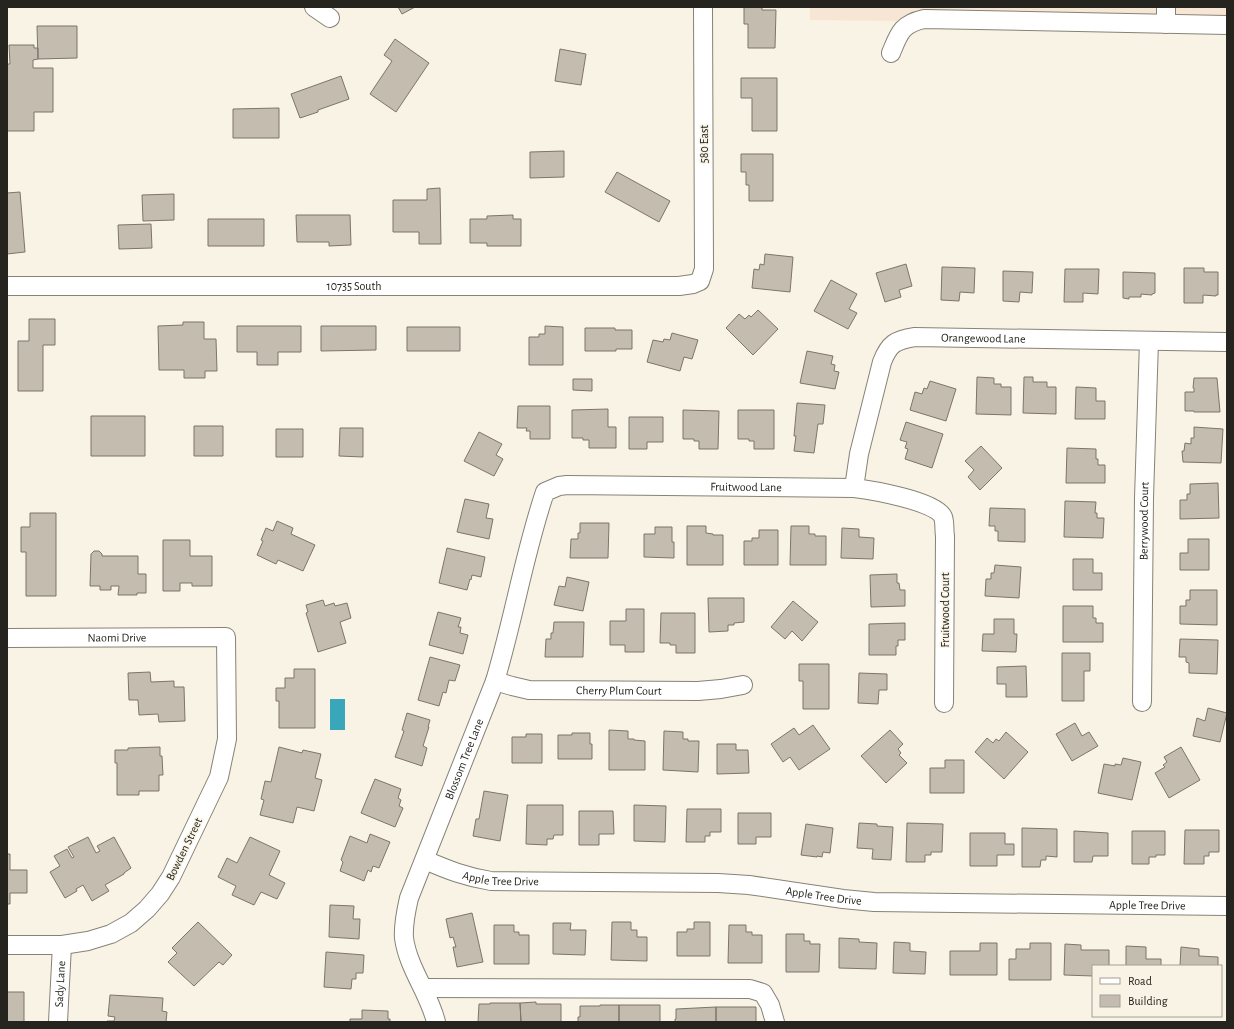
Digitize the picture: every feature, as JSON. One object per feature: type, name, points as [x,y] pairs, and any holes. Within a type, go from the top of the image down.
[{"type":"street","points":[[314,7],[330,18]]},
{"type":"street","name":"580 East","points":[[700,281],[703,275],[704,263],[703,7]]},
{"type":"street","points":[[891,53],[898,34],[904,28],[917,21],[931,19],[1038,14],[1166,15],[1227,25]]},
{"type":"street","name":"10735 South","points":[[7,286],[679,286],[694,284],[700,281]]},
{"type":"street","name":"Orangewood Lane","points":[[854,488],[859,454],[882,362],[886,352],[893,343],[903,339],[914,337],[1227,342]]},
{"type":"street","name":"Berrywood Court","points":[[1142,702],[1144,498],[1149,341]]},
{"type":"street","name":"Fruitwood Lane","points":[[544,492],[566,485],[854,488],[880,492],[926,504],[936,509],[943,517]]},
{"type":"street","name":"Blossom Tree Lane","points":[[436,1022],[435,1016],[409,957],[404,938],[405,918],[409,898],[495,681],[504,651],[537,514],[544,492]]},
{"type":"street","name":"Fruitwood Court","points":[[943,517],[945,536],[944,703]]},
{"type":"street","name":"Naomi Drive","points":[[7,638],[226,637]]},
{"type":"street","name":"Bowden Street","points":[[7,945],[62,946],[88,941],[111,934],[131,923],[147,910],[160,894],[171,877],[219,776],[226,739],[226,637]]},
{"type":"street","name":"Cherry Plum Court","points":[[495,681],[529,690],[698,691],[720,689],[743,684]]},
{"type":"street","name":"Apple Tree Drive","points":[[425,860],[458,874],[491,881],[741,884],[874,902],[1227,906]]},
{"type":"street","name":"Sady Lane","points":[[58,1022],[62,946]]},
{"type":"street","points":[[423,988],[750,989],[763,993],[770,1005],[775,1022]]},
{"type":"shaded area","points":[[810,7],[1227,7],[1227,15],[923,11],[907,14],[896,21],[810,20]]},
{"type":"water","points":[[330,699],[345,699],[345,730],[330,730]]},
{"type":"building","points":[[398,7],[415,7],[402,14]]},
{"type":"building","points":[[744,7],[762,7],[762,10],[776,10],[775,48],[748,48],[748,24],[744,24]]},
{"type":"building","points":[[37,26],[77,26],[77,58],[38,59]]},
{"type":"building","points":[[395,39],[429,63],[396,112],[370,94],[392,61],[384,55]]},
{"type":"building","points":[[9,45],[34,45],[34,48],[38,48],[38,59],[33,60],[33,68],[53,68],[53,112],[34,112],[34,131],[7,131],[7,64],[10,64]]},
{"type":"building","points":[[560,49],[586,54],[581,85],[555,81]]},
{"type":"building","points":[[341,76],[349,99],[300,118],[291,94]]},
{"type":"building","points":[[741,78],[777,78],[777,131],[752,131],[752,98],[741,98]]},
{"type":"building","points":[[279,108],[279,138],[233,138],[233,109]]},
{"type":"building","points":[[564,151],[564,177],[530,178],[530,152]]},
{"type":"building","points":[[741,154],[773,154],[773,201],[749,201],[749,185],[746,185],[746,172],[741,172]]},
{"type":"building","points":[[617,172],[670,201],[659,222],[605,192]]},
{"type":"building","points":[[440,188],[441,244],[419,244],[419,232],[393,232],[393,200],[427,200],[427,189]]},
{"type":"building","points":[[20,192],[25,252],[7,254],[7,193]]},
{"type":"building","points":[[174,194],[174,220],[143,221],[142,195]]},
{"type":"building","points":[[296,215],[350,215],[351,245],[329,246],[329,242],[297,242]]},
{"type":"building","points":[[513,215],[513,219],[521,219],[521,246],[487,246],[487,243],[470,243],[470,219],[487,219],[487,216]]},
{"type":"building","points":[[208,219],[264,219],[264,246],[208,246]]},
{"type":"building","points":[[151,224],[152,248],[119,249],[118,225]]},
{"type":"building","points":[[765,254],[793,257],[790,292],[752,288],[754,269],[759,270],[760,264],[764,265]]},
{"type":"building","points":[[906,264],[912,286],[899,290],[901,297],[885,302],[876,273]]},
{"type":"building","points":[[942,267],[975,268],[974,293],[960,292],[959,301],[941,300]]},
{"type":"building","points":[[1184,268],[1204,268],[1204,272],[1218,272],[1218,295],[1203,295],[1203,303],[1184,303]]},
{"type":"building","points":[[1065,269],[1099,269],[1098,294],[1083,293],[1083,302],[1064,302]]},
{"type":"building","points":[[1003,271],[1033,272],[1032,293],[1020,292],[1019,302],[1003,301]]},
{"type":"building","points":[[1123,272],[1155,273],[1155,293],[1152,295],[1141,294],[1141,297],[1129,297],[1129,299],[1123,298]]},
{"type":"building","points":[[831,280],[857,294],[849,309],[857,313],[848,329],[814,311]]},
{"type":"building","points":[[758,310],[778,329],[753,355],[726,328],[739,314],[745,319],[749,315],[751,317]]},
{"type":"building","points":[[29,319],[55,319],[55,345],[43,345],[43,391],[18,391],[18,341],[29,341]]},
{"type":"building","points":[[183,322],[204,322],[204,339],[216,339],[217,371],[205,371],[205,378],[184,378],[184,370],[159,370],[158,326],[183,325]]},
{"type":"building","points":[[237,326],[301,326],[301,352],[278,352],[278,365],[257,365],[257,352],[237,352]]},
{"type":"building","points":[[321,326],[376,326],[376,350],[321,351]]},
{"type":"building","points":[[545,326],[563,327],[563,365],[529,365],[529,337],[539,337],[539,334],[545,334]]},
{"type":"building","points":[[407,327],[460,327],[460,351],[407,351]]},
{"type":"building","points":[[585,328],[615,328],[615,330],[632,330],[632,349],[616,349],[616,351],[585,351]]},
{"type":"building","points":[[672,333],[698,340],[692,359],[684,357],[680,371],[647,362],[653,340],[663,342],[664,339],[670,340]]},
{"type":"building","points":[[807,351],[833,356],[831,364],[835,365],[834,371],[839,372],[835,389],[800,383]]},
{"type":"building","points":[[977,377],[994,378],[994,384],[1001,384],[1001,387],[1011,387],[1011,415],[976,414]]},
{"type":"building","points":[[1024,377],[1033,377],[1033,382],[1047,382],[1047,387],[1056,387],[1056,414],[1023,413]]},
{"type":"building","points":[[1194,378],[1217,378],[1220,412],[1185,411],[1185,392],[1194,392]]},
{"type":"building","points":[[573,379],[592,379],[592,391],[573,390]]},
{"type":"building","points":[[930,381],[956,389],[946,421],[910,410],[915,392],[922,394],[924,388],[927,389]]},
{"type":"building","points":[[1076,387],[1096,388],[1096,401],[1105,401],[1105,419],[1075,419]]},
{"type":"building","points":[[797,403],[825,405],[823,424],[818,424],[814,453],[794,451]]},
{"type":"building","points":[[518,406],[550,406],[550,439],[530,439],[530,431],[526,431],[527,428],[517,428]]},
{"type":"building","points":[[608,409],[608,427],[616,427],[616,448],[589,448],[589,440],[583,440],[583,438],[572,438],[572,410]]},
{"type":"building","points":[[683,410],[719,411],[718,449],[699,449],[699,441],[694,441],[694,439],[683,439]]},
{"type":"building","points":[[738,410],[774,410],[774,449],[754,449],[754,441],[749,441],[749,439],[738,439]]},
{"type":"building","points":[[91,416],[145,416],[145,456],[91,456]]},
{"type":"building","points":[[629,417],[663,417],[663,442],[647,442],[647,449],[629,449]]},
{"type":"building","points":[[906,422],[943,434],[932,468],[905,459],[908,449],[905,448],[907,442],[900,440]]},
{"type":"building","points":[[194,426],[223,426],[223,456],[194,456]]},
{"type":"building","points":[[1194,427],[1223,429],[1221,463],[1183,462],[1182,451],[1184,451],[1185,443],[1191,444],[1191,438],[1194,438]]},
{"type":"building","points":[[340,428],[363,428],[363,457],[339,456]]},
{"type":"building","points":[[276,429],[303,429],[303,457],[276,457]]},
{"type":"building","points":[[479,432],[502,444],[496,455],[503,459],[494,476],[464,461]]},
{"type":"building","points":[[981,446],[1002,468],[980,490],[968,477],[974,470],[965,461]]},
{"type":"building","points":[[1067,448],[1096,449],[1096,459],[1098,459],[1098,465],[1105,465],[1105,483],[1066,483]]},
{"type":"building","points":[[1218,483],[1219,518],[1180,519],[1180,500],[1187,500],[1187,494],[1190,494],[1190,484]]},
{"type":"building","points":[[465,499],[489,504],[486,518],[493,519],[489,539],[457,532]]},
{"type":"building","points":[[1065,501],[1096,502],[1095,513],[1097,513],[1097,518],[1104,518],[1103,538],[1064,537]]},
{"type":"building","points":[[990,508],[1025,509],[1025,542],[998,541],[998,531],[995,531],[995,526],[989,526]]},
{"type":"building","points":[[30,513],[56,513],[56,596],[26,596],[26,552],[21,552],[21,527],[30,527]]},
{"type":"building","points":[[277,521],[293,528],[291,534],[315,545],[303,571],[278,560],[276,564],[257,555],[263,541],[261,540],[266,528],[273,531]]},
{"type":"building","points":[[580,523],[609,523],[608,558],[570,558],[571,539],[578,539],[578,533],[580,533]]},
{"type":"building","points":[[687,526],[706,526],[706,533],[723,535],[723,565],[687,565]]},
{"type":"building","points":[[791,526],[809,526],[809,534],[815,534],[815,536],[826,536],[826,565],[790,565]]},
{"type":"building","points":[[655,527],[672,527],[674,558],[644,557],[644,534],[655,534]]},
{"type":"building","points":[[842,528],[859,529],[859,537],[874,538],[873,559],[841,558]]},
{"type":"building","points":[[759,530],[778,530],[778,565],[744,565],[744,541],[752,541],[752,538],[759,538]]},
{"type":"building","points":[[1188,539],[1209,539],[1209,570],[1180,570],[1180,553],[1188,553]]},
{"type":"building","points":[[163,540],[190,540],[190,556],[212,556],[212,586],[192,586],[192,583],[180,583],[180,591],[163,591]]},
{"type":"building","points":[[447,548],[485,557],[481,577],[472,575],[467,590],[439,583]]},
{"type":"building","points":[[94,551],[99,551],[102,556],[138,556],[138,574],[146,574],[146,593],[137,593],[137,595],[118,595],[119,586],[111,586],[111,590],[100,590],[100,586],[90,586],[91,554]]},
{"type":"building","points":[[1073,559],[1093,559],[1093,573],[1102,573],[1102,590],[1073,590]]},
{"type":"building","points":[[995,565],[1021,567],[1019,598],[985,596],[986,579],[991,579],[991,573],[994,573]]},
{"type":"building","points":[[897,574],[897,583],[899,583],[900,590],[905,590],[905,606],[871,607],[870,575]]},
{"type":"building","points":[[567,577],[589,582],[583,611],[554,605],[559,586],[565,587]]},
{"type":"building","points":[[1190,590],[1217,590],[1217,625],[1180,624],[1180,606],[1186,606],[1186,600],[1190,600]]},
{"type":"building","points":[[708,598],[744,598],[744,622],[728,625],[728,631],[709,632]]},
{"type":"building","points":[[323,600],[325,606],[334,603],[335,606],[347,603],[351,618],[340,622],[346,643],[318,652],[306,613],[308,612],[306,605]]},
{"type":"building","points":[[793,601],[818,622],[802,641],[792,631],[785,639],[771,627]]},
{"type":"building","points":[[1063,606],[1093,606],[1093,618],[1096,618],[1096,623],[1103,623],[1103,642],[1063,642]]},
{"type":"building","points":[[626,609],[644,609],[644,652],[625,652],[625,645],[610,645],[610,621],[626,621]]},
{"type":"building","points":[[438,612],[461,618],[458,627],[461,627],[460,633],[468,635],[463,654],[429,645]]},
{"type":"building","points":[[661,613],[695,613],[695,653],[676,653],[676,645],[670,645],[670,643],[660,643]]},
{"type":"building","points":[[994,619],[1014,619],[1014,634],[1017,634],[1016,652],[982,651],[983,634],[994,634]]},
{"type":"building","points":[[554,622],[584,622],[583,657],[545,657],[546,639],[551,639]]},
{"type":"building","points":[[905,623],[905,640],[898,640],[896,655],[869,655],[869,624]]},
{"type":"building","points":[[1180,639],[1218,640],[1217,674],[1189,673],[1189,663],[1186,662],[1186,657],[1179,657]]},
{"type":"building","points":[[1062,653],[1090,653],[1090,671],[1084,671],[1084,701],[1062,701]]},
{"type":"building","points":[[430,657],[460,665],[455,681],[449,680],[446,693],[443,692],[439,706],[418,700]]},
{"type":"building","points":[[799,664],[829,664],[829,709],[803,709],[803,681],[799,681]]},
{"type":"building","points":[[1026,666],[1027,697],[1006,697],[1006,684],[997,684],[997,667]]},
{"type":"building","points":[[294,669],[315,669],[315,728],[279,728],[279,701],[276,701],[276,688],[285,688],[285,678],[294,678]]},
{"type":"building","points":[[150,672],[151,682],[174,681],[174,687],[184,687],[185,721],[159,722],[158,714],[139,715],[138,700],[129,700],[128,673]]},
{"type":"building","points":[[859,673],[887,674],[887,690],[879,690],[878,704],[858,703]]},
{"type":"building","points":[[1208,708],[1227,713],[1220,742],[1193,736],[1197,718],[1205,721]]},
{"type":"building","points":[[407,713],[430,720],[423,746],[427,748],[422,766],[395,757],[404,731],[402,730]]},
{"type":"building","points":[[1075,723],[1082,736],[1089,732],[1098,746],[1072,761],[1056,734]]},
{"type":"building","points":[[813,725],[830,749],[799,770],[790,757],[783,762],[771,744],[794,728],[799,735]]},
{"type":"building","points":[[609,730],[628,731],[628,739],[645,741],[645,770],[609,770]]},
{"type":"building","points":[[890,730],[903,744],[898,749],[901,753],[899,755],[907,763],[886,783],[861,756]]},
{"type":"building","points":[[664,731],[683,732],[683,739],[688,739],[688,741],[699,741],[698,772],[663,770]]},
{"type":"building","points":[[1006,732],[1028,752],[1004,779],[975,752],[987,738],[993,743],[996,739],[999,741]]},
{"type":"building","points":[[572,733],[590,733],[592,759],[558,759],[558,735],[572,735]]},
{"type":"building","points":[[526,734],[542,734],[542,763],[512,763],[512,737],[526,737]]},
{"type":"building","points":[[717,744],[736,744],[736,750],[748,750],[749,773],[717,774]]},
{"type":"building","points":[[160,747],[163,775],[159,775],[159,791],[139,791],[139,795],[117,795],[117,763],[115,763],[115,750]]},
{"type":"building","points":[[279,747],[302,753],[303,750],[321,754],[315,778],[322,780],[314,811],[297,807],[293,823],[260,815],[264,800],[261,799],[265,781],[271,782]]},
{"type":"building","points":[[1181,747],[1200,780],[1169,798],[1155,773],[1165,767],[1163,765],[1167,762],[1164,757]]},
{"type":"building","points":[[1123,758],[1141,762],[1132,800],[1098,793],[1104,764],[1115,766],[1115,764],[1121,765]]},
{"type":"building","points":[[945,760],[964,760],[964,793],[930,793],[930,768],[945,768]]},
{"type":"building","points":[[375,779],[401,789],[398,798],[401,800],[399,806],[403,808],[395,827],[361,813]]},
{"type":"building","points":[[484,791],[508,795],[500,841],[473,836],[476,819],[479,819]]},
{"type":"building","points":[[527,805],[563,805],[563,835],[554,835],[553,839],[547,839],[547,845],[526,844]]},
{"type":"building","points":[[634,805],[666,806],[665,842],[634,841]]},
{"type":"building","points":[[687,809],[721,809],[721,832],[710,832],[710,836],[705,836],[705,842],[686,842]]},
{"type":"building","points":[[579,811],[613,811],[614,834],[599,834],[599,845],[579,845]]},
{"type":"building","points":[[738,813],[771,813],[771,837],[756,837],[756,844],[738,844]]},
{"type":"building","points":[[859,823],[893,827],[891,860],[872,859],[873,849],[857,848]]},
{"type":"building","points":[[907,823],[943,824],[942,852],[931,852],[931,855],[925,855],[925,862],[906,862]]},
{"type":"building","points":[[806,824],[833,828],[830,853],[823,852],[822,857],[801,855]]},
{"type":"building","points":[[1022,828],[1057,829],[1057,857],[1046,856],[1046,860],[1041,860],[1040,867],[1022,867]]},
{"type":"building","points":[[1185,830],[1219,830],[1219,852],[1209,852],[1209,856],[1204,856],[1204,864],[1184,864]]},
{"type":"building","points":[[1074,831],[1108,833],[1108,856],[1093,856],[1092,862],[1074,862]]},
{"type":"building","points":[[1132,831],[1165,831],[1165,855],[1149,857],[1149,864],[1132,864]]},
{"type":"building","points":[[970,833],[1005,833],[1005,844],[1014,844],[1014,855],[997,855],[997,866],[970,866]]},
{"type":"building","points":[[370,834],[390,842],[379,868],[373,866],[371,872],[368,870],[364,881],[340,871],[343,862],[341,860],[350,836],[367,843]]},
{"type":"building","points":[[88,837],[96,853],[100,851],[97,846],[114,837],[131,868],[105,885],[109,891],[92,901],[83,885],[76,889],[77,891],[65,898],[50,872],[60,866],[54,856],[67,849],[72,858],[74,857],[68,847]]},
{"type":"building","points":[[250,837],[280,851],[269,875],[285,883],[277,899],[261,892],[254,905],[232,895],[236,886],[218,877],[227,858],[237,863]]},
{"type":"building","points":[[7,854],[10,854],[10,870],[27,870],[27,893],[10,893],[10,904],[7,904]]},
{"type":"building","points":[[330,905],[354,906],[353,919],[360,919],[359,939],[329,937]]},
{"type":"building","points":[[472,913],[483,962],[457,967],[453,947],[456,947],[453,937],[450,938],[446,919]]},
{"type":"building","points":[[198,922],[232,955],[223,965],[219,962],[194,986],[168,962],[177,953],[172,948]]},
{"type":"building","points":[[612,922],[631,922],[631,930],[637,930],[637,937],[647,937],[647,961],[611,960]]},
{"type":"building","points":[[694,922],[710,922],[710,956],[677,956],[677,932],[687,932],[687,929],[694,929]]},
{"type":"building","points":[[553,923],[571,923],[570,930],[586,930],[585,955],[553,954]]},
{"type":"building","points":[[494,925],[514,925],[514,932],[519,932],[519,935],[529,935],[529,964],[494,964]]},
{"type":"building","points":[[729,925],[746,925],[746,932],[752,932],[752,935],[762,935],[762,963],[728,963]]},
{"type":"building","points":[[786,934],[804,934],[804,941],[810,941],[810,944],[820,944],[819,972],[786,972]]},
{"type":"building","points":[[839,938],[859,939],[859,942],[877,943],[876,969],[839,968]]},
{"type":"building","points":[[894,942],[910,943],[910,951],[926,952],[925,974],[893,973]]},
{"type":"building","points":[[980,943],[997,943],[997,975],[950,975],[950,951],[980,951]]},
{"type":"building","points":[[1030,943],[1051,943],[1051,980],[1009,980],[1009,959],[1016,959],[1016,949],[1030,949]]},
{"type":"building","points":[[1065,944],[1081,945],[1081,950],[1109,950],[1109,965],[1092,965],[1092,976],[1064,975]]},
{"type":"building","points":[[1126,946],[1146,947],[1146,959],[1161,959],[1161,965],[1126,965]]},
{"type":"building","points":[[1181,947],[1199,949],[1199,956],[1218,957],[1218,965],[1180,965]]},
{"type":"building","points":[[326,952],[364,955],[363,973],[356,973],[356,979],[352,979],[351,989],[324,987]]},
{"type":"building","points":[[7,992],[24,992],[24,1022],[7,1022]]},
{"type":"building","points":[[110,995],[163,998],[162,1011],[167,1012],[166,1022],[107,1022],[114,1021],[115,1017],[108,1016]]},
{"type":"building","points":[[536,1002],[536,1004],[561,1004],[561,1022],[521,1022],[520,1003]]},
{"type":"building","points":[[520,1003],[521,1022],[478,1022],[479,1004]]},
{"type":"building","points":[[619,1005],[619,1022],[578,1022],[578,1017],[580,1017],[580,1006]]},
{"type":"building","points":[[619,1005],[660,1005],[660,1022],[619,1022]]},
{"type":"building","points":[[716,1007],[756,1007],[756,1022],[716,1022]]},
{"type":"building","points":[[716,1007],[716,1022],[675,1022],[676,1009]]},
{"type":"building","points":[[362,1010],[388,1011],[388,1019],[390,1019],[390,1022],[350,1022],[350,1019],[362,1019]]}]
